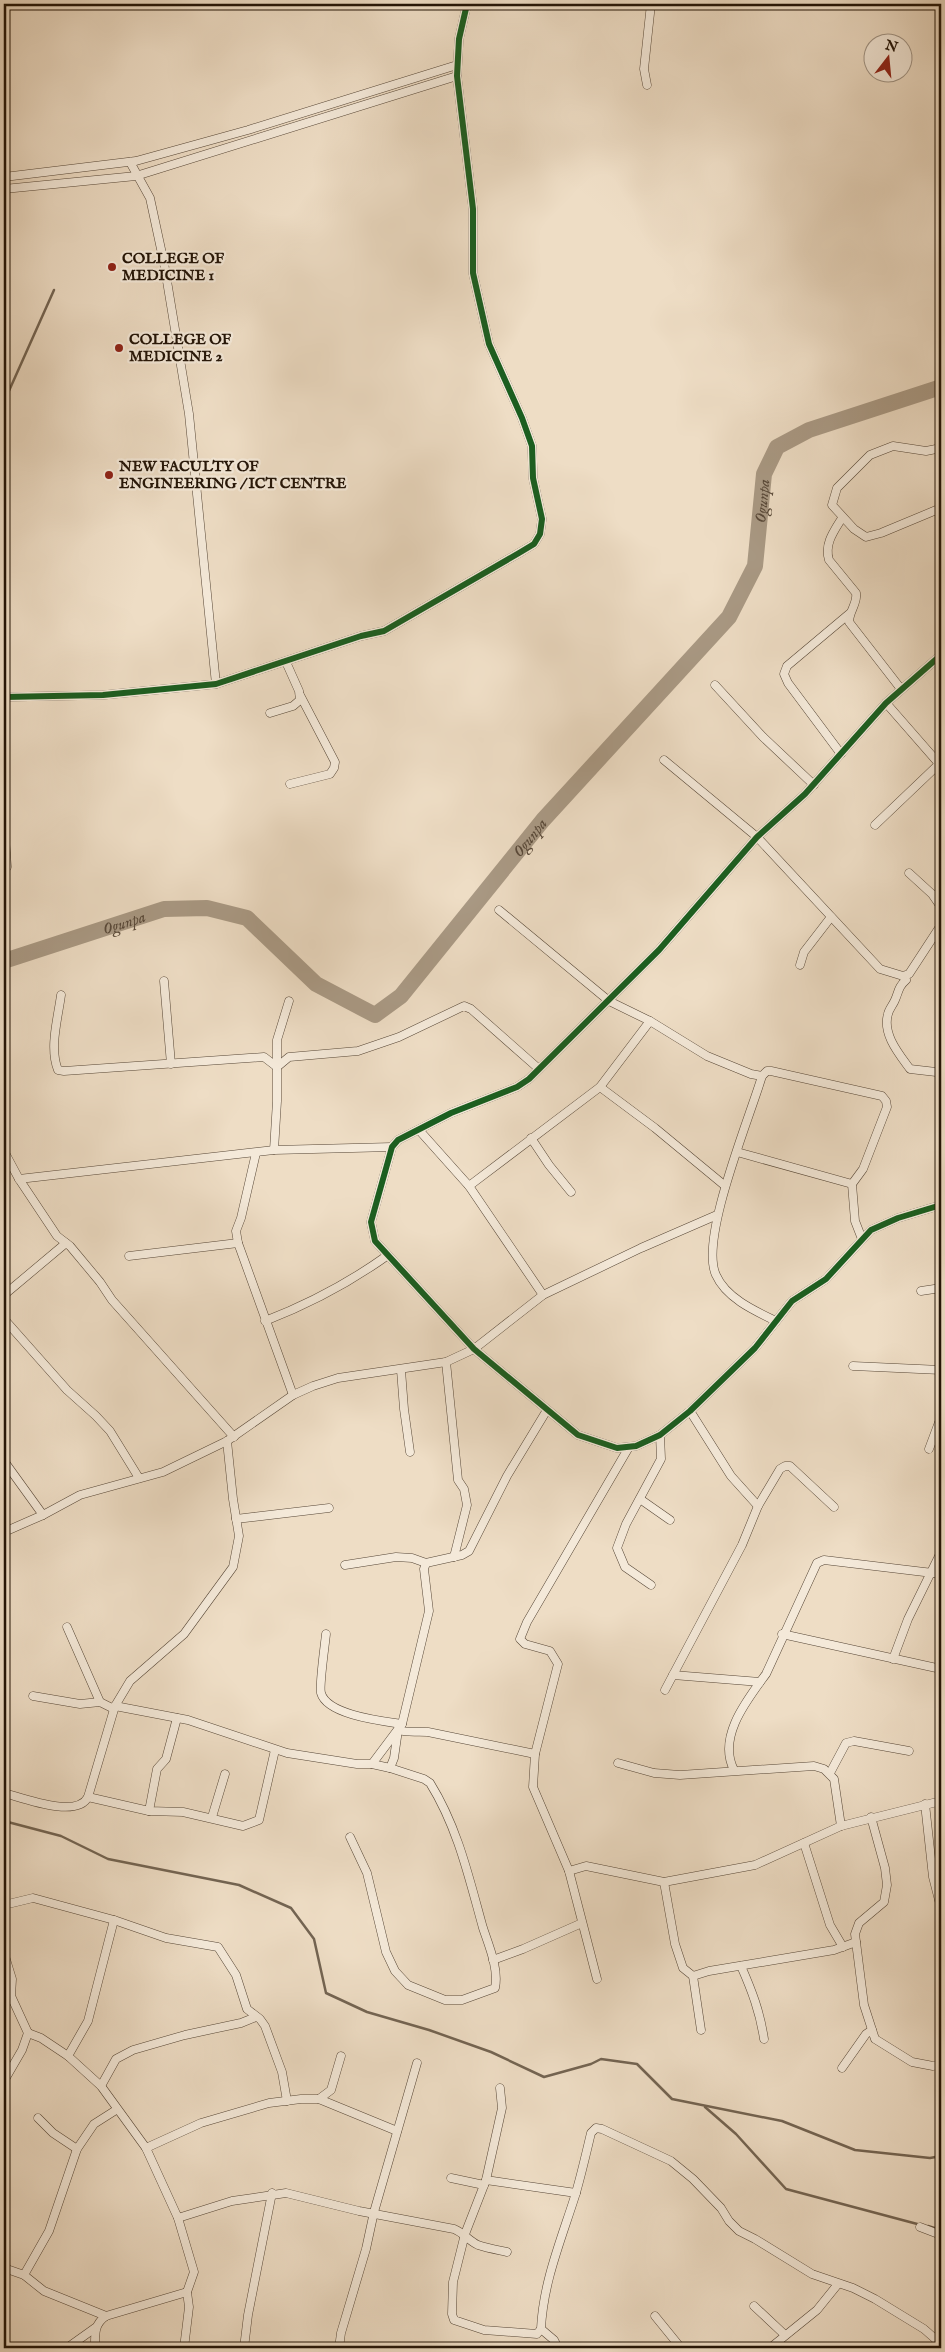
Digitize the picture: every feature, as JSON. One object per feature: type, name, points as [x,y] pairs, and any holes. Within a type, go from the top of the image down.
[{"type":"street","points":[[4,697],[103,695],[216,684],[361,636],[384,631],[534,544],[540,534],[542,519],[533,478],[532,446],[522,418],[489,344],[473,273],[473,209],[457,76],[457,65],[467,4]]},
{"type":"street","points":[[647,85],[644,69],[651,4]]},
{"type":"street","points":[[4,177],[130,162],[248,130],[457,65]]},
{"type":"street","points":[[4,189],[136,176],[457,76]]},
{"type":"street","points":[[130,162],[136,176],[150,198],[162,254],[189,414],[216,684]]},
{"type":"street","points":[[941,448],[926,451],[892,446],[870,455],[837,488],[832,498],[832,504],[842,518],[866,537],[881,533],[941,508]]},
{"type":"street","points":[[841,754],[788,683],[784,674],[787,666],[849,614],[857,598],[856,593],[830,560],[828,553],[828,546],[833,533],[842,518]]},
{"type":"street","points":[[849,614],[849,622],[902,689]]},
{"type":"street","points":[[941,655],[886,703],[814,785],[757,837],[659,950],[539,1069],[517,1087],[451,1113],[404,1136],[392,1147],[372,1222],[375,1241],[474,1349],[578,1435],[617,1448],[636,1446],[660,1435],[690,1411],[755,1348],[792,1301],[826,1279],[871,1230],[898,1218],[941,1205]]},
{"type":"street","points":[[286,662],[300,695],[335,762],[330,774],[290,784]]},
{"type":"street","points":[[715,685],[763,737],[814,785]]},
{"type":"street","points":[[270,713],[297,704],[300,695]]},
{"type":"street","points":[[874,825],[940,765],[886,703]]},
{"type":"street","points":[[664,760],[757,837],[880,969],[903,976],[909,974],[941,925]]},
{"type":"street","points":[[4,823],[7,867]]},
{"type":"street","points":[[909,872],[932,894],[941,907]]},
{"type":"street","points":[[499,910],[610,1000],[707,1056],[751,1074],[762,1076]]},
{"type":"street","points":[[800,965],[804,952],[831,917]]},
{"type":"street","points":[[903,976],[906,980],[898,986],[896,998],[887,1015],[888,1034],[898,1054],[910,1069],[936,1072],[941,1069]]},
{"type":"street","points":[[164,981],[171,1064]]},
{"type":"street","points":[[61,996],[54,1044],[58,1070],[64,1072],[264,1057],[277,1067]]},
{"type":"street","points":[[274,1150],[277,1040],[288,1001]]},
{"type":"street","points":[[277,1067],[289,1057],[358,1051],[399,1037],[464,1006],[471,1009],[539,1069]]},
{"type":"street","points":[[469,1186],[600,1088],[650,1022]]},
{"type":"street","points":[[776,1321],[753,1311],[726,1290],[715,1275],[713,1256],[724,1185],[762,1076],[767,1071],[882,1096],[886,1101],[887,1106],[863,1168],[852,1184],[855,1221],[862,1239]]},
{"type":"street","points":[[600,1088],[655,1128],[724,1185]]},
{"type":"street","points":[[419,1130],[469,1186],[542,1295]]},
{"type":"street","points":[[531,1138],[549,1165],[571,1192]]},
{"type":"street","points":[[19,1179],[274,1150],[392,1147]]},
{"type":"street","points":[[4,1151],[19,1179],[57,1236],[66,1243],[100,1282],[112,1300],[231,1439],[236,1519],[239,1536],[233,1568],[184,1634],[130,1681],[115,1707],[85,1802],[71,1808],[4,1793]]},
{"type":"street","points":[[737,1152],[852,1184]]},
{"type":"street","points":[[256,1153],[241,1218],[236,1231],[238,1244],[293,1395]]},
{"type":"street","points":[[4,1532],[43,1515],[80,1495],[163,1472],[231,1439],[293,1395],[338,1378],[446,1362],[474,1349],[542,1295],[641,1248],[718,1215]]},
{"type":"street","points":[[4,1295],[66,1243]]},
{"type":"street","points":[[129,1256],[238,1244]]},
{"type":"street","points":[[265,1321],[313,1301],[354,1279],[388,1255]]},
{"type":"street","points":[[921,1291],[941,1288]]},
{"type":"street","points":[[4,1319],[68,1390],[105,1426],[139,1478]]},
{"type":"street","points":[[446,1362],[452,1441],[458,1480],[464,1489],[467,1505],[454,1557]]},
{"type":"street","points":[[852,1366],[941,1370]]},
{"type":"street","points":[[401,1370],[410,1452]]},
{"type":"street","points":[[345,1565],[396,1557],[412,1558],[426,1563],[462,1555],[472,1545],[507,1476],[547,1410]]},
{"type":"street","points":[[690,1411],[731,1476],[758,1506]]},
{"type":"street","points":[[929,1449],[941,1418]]},
{"type":"street","points":[[651,1585],[625,1567],[617,1548],[618,1540],[661,1459],[660,1435]]},
{"type":"street","points":[[597,1979],[569,1871],[532,1787],[535,1754],[558,1664],[550,1651],[526,1644],[520,1639],[527,1622],[629,1446]]},
{"type":"street","points":[[4,1461],[43,1515]]},
{"type":"street","points":[[665,1690],[742,1545],[758,1506],[780,1469],[790,1466],[834,1507]]},
{"type":"street","points":[[640,1498],[670,1520]]},
{"type":"street","points":[[236,1519],[329,1508]]},
{"type":"street","points":[[893,1658],[908,1619],[941,1552]]},
{"type":"street","points":[[734,1770],[728,1760],[730,1742],[736,1720],[766,1674],[782,1634],[817,1563],[824,1560],[941,1574]]},
{"type":"street","points":[[390,1768],[429,1611],[424,1569],[426,1563]]},
{"type":"street","points":[[67,1627],[100,1702]]},
{"type":"street","points":[[326,1634],[320,1691],[326,1702],[338,1710],[400,1727],[407,1732],[414,1730],[428,1732],[535,1754]]},
{"type":"street","points":[[782,1634],[941,1669]]},
{"type":"street","points":[[673,1675],[760,1682]]},
{"type":"street","points":[[33,1696],[80,1704],[100,1702],[115,1707],[177,1718],[275,1750],[357,1764],[372,1764],[424,1779],[433,1788],[454,1829],[473,1887],[493,1960],[497,1979],[495,1988],[462,2000],[445,2000],[408,1986],[394,1971],[386,1952],[367,1873],[350,1836]]},
{"type":"street","points":[[148,1811],[157,1769],[166,1759],[177,1718]]},
{"type":"street","points":[[372,1764],[400,1727]]},
{"type":"street","points":[[830,1773],[846,1742],[854,1741],[909,1751]]},
{"type":"street","points":[[88,1797],[148,1811],[183,1812],[212,1817],[244,1826],[258,1822],[275,1750]]},
{"type":"street","points":[[618,1763],[654,1773],[680,1775],[814,1766],[830,1773],[834,1779],[841,1826]]},
{"type":"street","points":[[212,1817],[225,1774]]},
{"type":"street","points":[[569,1871],[586,1866],[664,1882],[755,1865],[841,1826],[941,1801]]},
{"type":"street","points":[[925,1804],[934,1877],[941,1908]]},
{"type":"street","points":[[871,1817],[885,1868],[886,1895],[884,1902],[859,1923],[855,1934],[864,2005],[876,2039],[912,2062],[933,2066],[941,2064]]},
{"type":"street","points":[[804,1843],[830,1926],[843,1947]]},
{"type":"street","points":[[664,1882],[675,1944],[683,1968],[693,1976],[701,2030]]},
{"type":"street","points":[[4,1905],[33,1898],[114,1920],[166,1938],[218,1947],[236,1975],[247,2009],[265,2026],[277,2058],[287,2101]]},
{"type":"street","points":[[68,2056],[88,2021],[114,1920]]},
{"type":"street","points":[[493,1960],[582,1923]]},
{"type":"street","points":[[693,1976],[709,1971],[843,1947],[856,1942]]},
{"type":"street","points":[[4,1953],[12,1979],[7,1994],[28,2033],[41,2038],[68,2056],[101,2086],[116,2110],[146,2148],[178,2218],[194,2272],[187,2292],[189,2307],[184,2348]]},
{"type":"street","points":[[741,1966],[755,1998],[761,2018],[764,2039]]},
{"type":"street","points":[[101,2086],[116,2059],[133,2050],[185,2035],[241,2023],[256,2017]]},
{"type":"street","points":[[842,2068],[866,2034],[872,2030]]},
{"type":"street","points":[[4,2081],[22,2050],[28,2033]]},
{"type":"street","points":[[319,2099],[330,2090],[341,2056]]},
{"type":"street","points":[[339,2348],[341,2333],[366,2249],[396,2131],[417,2062]]},
{"type":"street","points":[[500,2088],[502,2108],[485,2183],[465,2234],[452,2282],[452,2314],[454,2320],[494,2331],[537,2334],[541,2329],[542,2308],[549,2276],[576,2193],[591,2133],[596,2128],[602,2129],[671,2161],[693,2179],[721,2208],[729,2221],[739,2231],[812,2274],[853,2288],[875,2299],[924,2329],[941,2344]]},
{"type":"street","points":[[146,2148],[201,2123],[268,2103],[287,2101],[319,2099],[396,2131]]},
{"type":"street","points":[[24,2275],[48,2231],[77,2149],[94,2124],[116,2110]]},
{"type":"street","points":[[38,2118],[53,2133],[77,2149]]},
{"type":"street","points":[[452,2178],[576,2193]]},
{"type":"street","points":[[178,2218],[232,2201],[272,2193],[286,2193],[359,2211],[374,2212],[446,2227],[465,2234],[478,2244],[507,2252]]},
{"type":"street","points":[[244,2348],[248,2315],[272,2193]]},
{"type":"street","points":[[920,2227],[941,2235]]},
{"type":"street","points":[[4,2268],[24,2275],[44,2291],[106,2316]]},
{"type":"street","points":[[770,2348],[817,2310],[838,2284]]},
{"type":"street","points":[[95,2348],[96,2328],[100,2320],[106,2316],[187,2292]]},
{"type":"street","points":[[754,2306],[785,2335]]},
{"type":"street","points":[[655,2316],[681,2348]]},
{"type":"street","points":[[67,2348],[96,2328]]},
{"type":"street","points":[[541,2329],[554,2340],[558,2348]]},
{"type":"waterway","points":[[4,402],[54,290]]},
{"type":"waterway","name":"Ogunpa","points":[[4,961],[164,909],[207,908],[247,918],[316,984],[375,1015],[401,996],[543,820],[729,617],[755,566],[764,474],[777,447],[809,430],[941,387]]},
{"type":"waterway","points":[[4,1821],[61,1836],[108,1859],[239,1885],[291,1908],[314,1939],[326,1993],[367,2012],[429,2030],[491,2052],[544,2077],[591,2064],[601,2059],[637,2064],[672,2099],[782,2121],[855,2150],[930,2158],[941,2156]]},
{"type":"waterway","points":[[705,2107],[736,2134],[786,2189],[921,2225]]},
{"type":"waterway","points":[[928,2226],[941,2230]]},
{"type":"cycle path","points":[[4,697],[103,695],[216,684],[361,636],[384,631],[534,544],[540,534],[542,519],[533,478],[532,446],[522,418],[489,344],[473,273],[473,209],[457,76],[459,39],[467,4]]},
{"type":"cycle path","points":[[941,655],[886,703],[805,794],[757,837],[659,950],[529,1079],[517,1087],[451,1113],[398,1140],[392,1147],[371,1222],[375,1241],[474,1349],[578,1435],[617,1448],[636,1446],[660,1435],[690,1411],[755,1348],[792,1301],[826,1279],[871,1230],[898,1218],[941,1205]]},
{"type":"place","name":"COLLEGE OF MEDICINE 1","points":[[112,267]]},
{"type":"place","name":"COLLEGE OF MEDICINE 2","points":[[119,348]]},
{"type":"place","name":"NEW FACULTY OF ENGINEERING / ICT CENTRE","points":[[109,475]]}]
